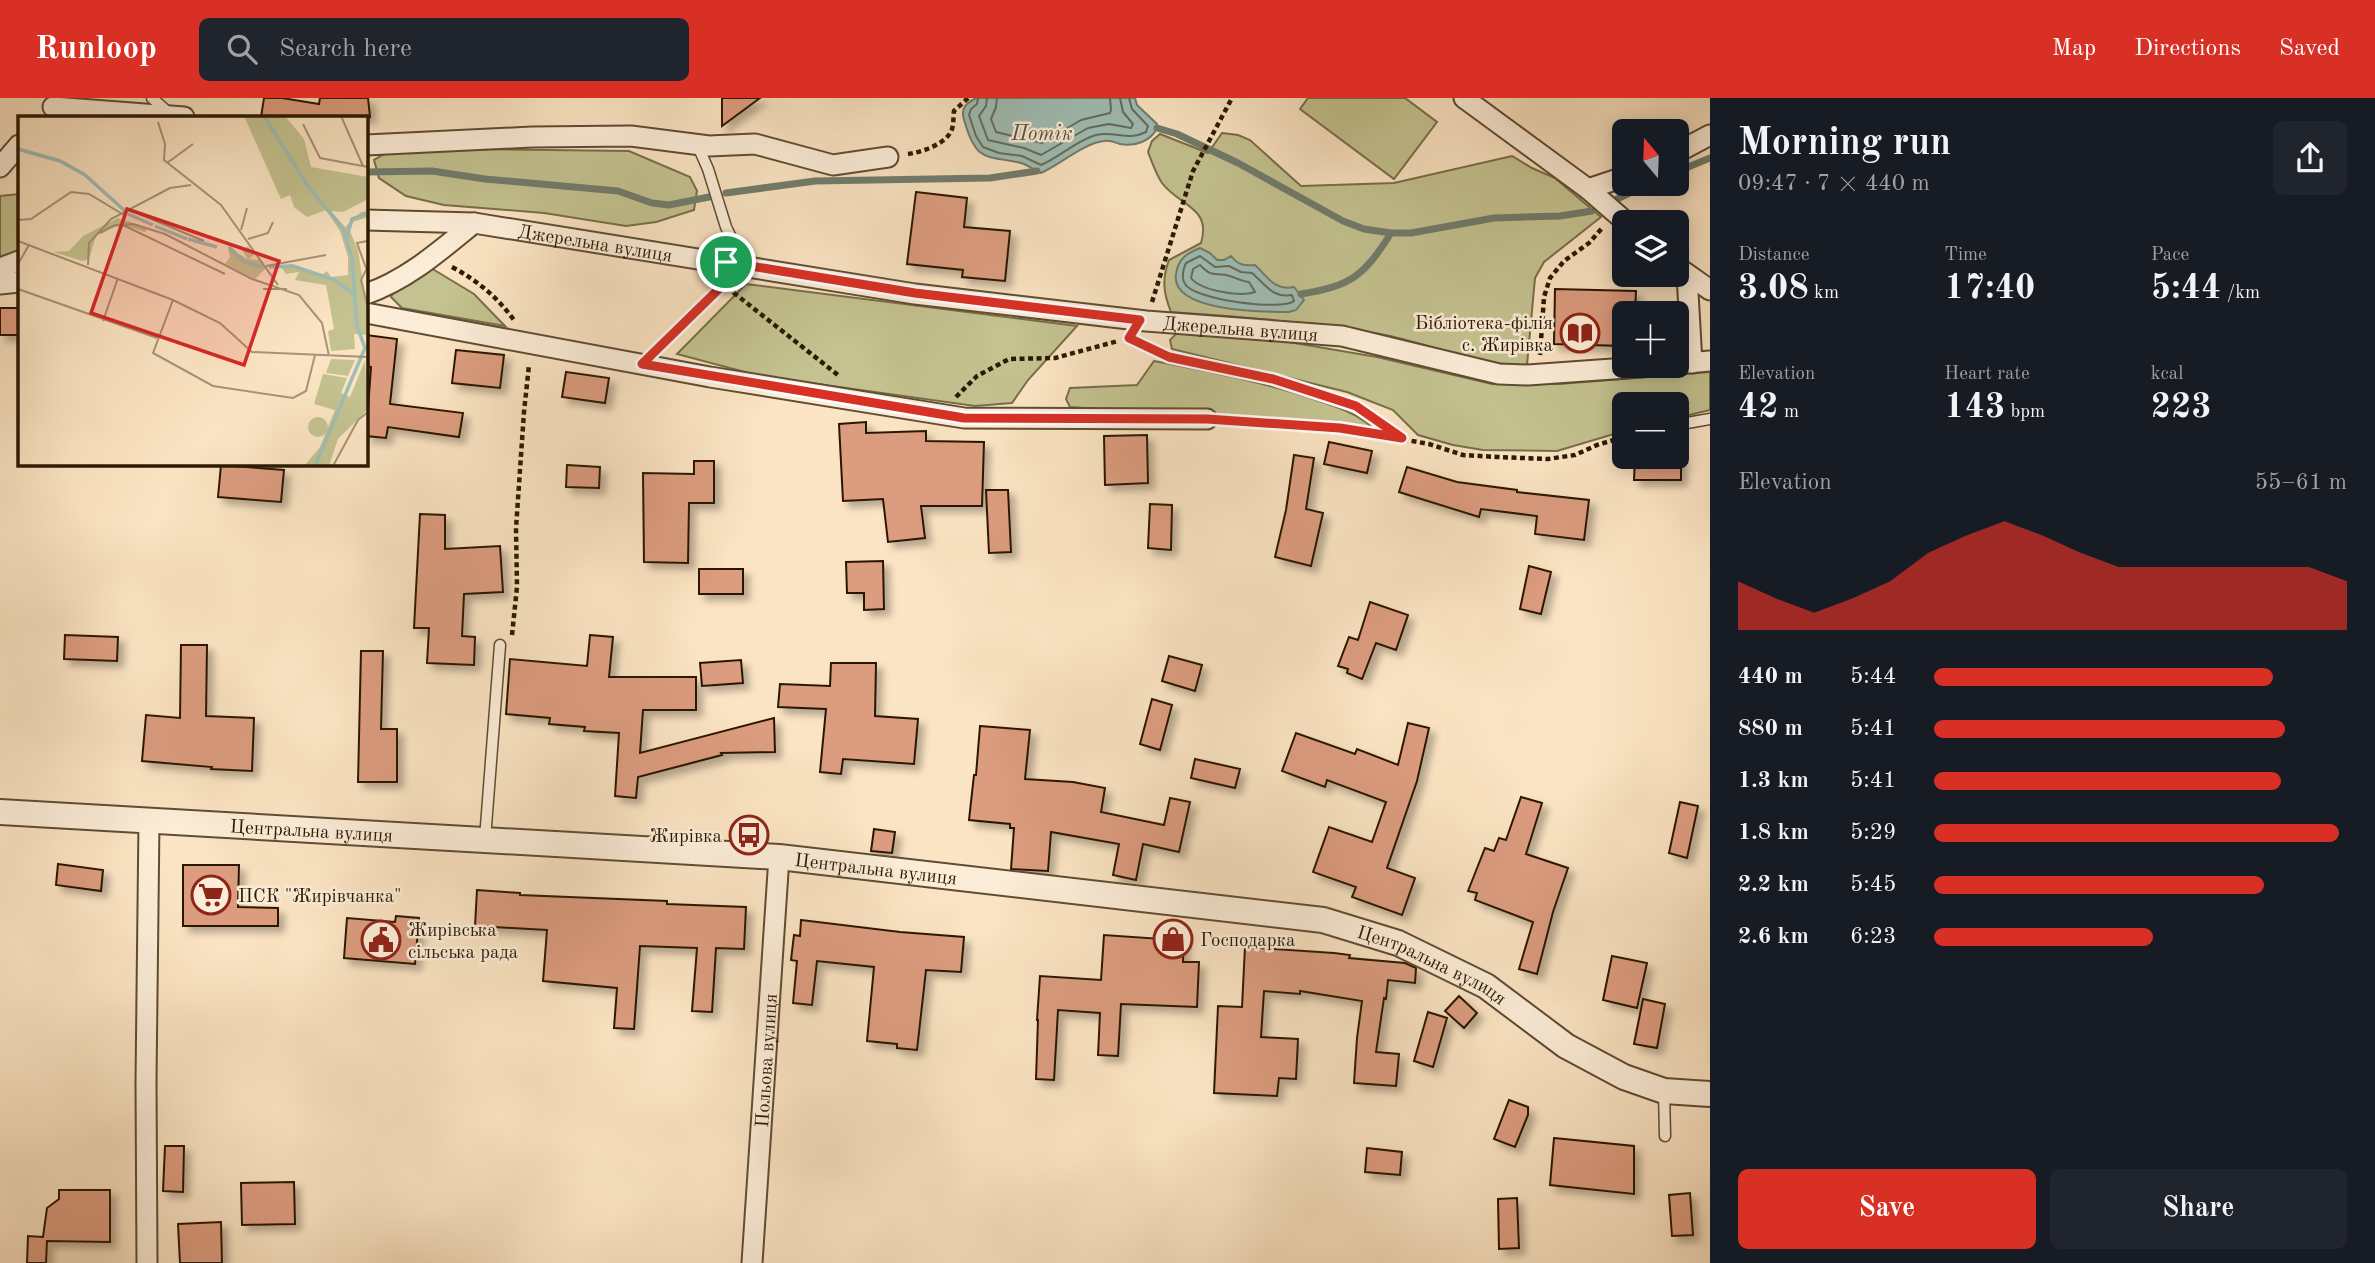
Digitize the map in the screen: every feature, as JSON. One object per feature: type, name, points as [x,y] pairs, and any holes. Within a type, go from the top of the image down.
[{"type":"street","points":[[1464,98],[1588,189],[1612,211]]},
{"type":"street","points":[[52,107],[178,116]]},
{"type":"street","points":[[1689,146],[1710,135]]},
{"type":"street","points":[[368,145],[618,136],[697,144],[755,145],[833,165],[888,157]]},
{"type":"street","points":[[0,167],[18,146]]},
{"type":"street","points":[[1588,189],[1612,181]]},
{"type":"street","name":"Джерельна вулиця","points":[[368,220],[474,223],[915,293],[1146,321],[1342,336],[1499,374],[1538,375],[1612,369]]},
{"type":"street","points":[[368,293],[385,287],[433,257],[474,223]]},
{"type":"street","points":[[0,268],[18,261]]},
{"type":"street","points":[[1689,276],[1710,290]]},
{"type":"street","points":[[0,284],[18,282]]},
{"type":"street","points":[[1689,311],[1693,363]]},
{"type":"street","points":[[368,313],[642,364],[964,418],[1207,419]]},
{"type":"street","name":"Центральна вулиця","points":[[0,811],[779,857],[1323,920],[1398,943],[1486,986],[1566,1045],[1624,1077],[1664,1091],[1710,1094]]},
{"type":"street","points":[[147,1263],[149,820]]},
{"type":"street","name":"Польова вулиця","points":[[752,1263],[779,857]]},
{"type":"lane","points":[[152,98],[178,116]]},
{"type":"lane","points":[[697,144],[708,169],[726,227],[744,265]]},
{"type":"lane","points":[[1689,423],[1710,419]]},
{"type":"lane","points":[[485,839],[500,645]]},
{"type":"lane","points":[[1664,1091],[1664,1136]]},
{"type":"path","points":[[888,157],[921,152],[941,140],[952,130],[957,105],[968,98]]},
{"type":"path","points":[[1146,321],[1193,171],[1232,98]]},
{"type":"path","points":[[1538,375],[1544,297],[1550,278],[1564,261],[1612,224]]},
{"type":"path","points":[[433,257],[472,278],[501,301],[532,344],[516,528],[517,587],[512,641],[500,645]]},
{"type":"path","points":[[642,364],[728,280],[734,293],[842,379]]},
{"type":"path","points":[[927,412],[957,397],[977,376],[1009,359],[1055,358],[1129,338],[1169,357],[1273,379],[1356,406],[1402,438]]},
{"type":"path","points":[[1207,419],[1340,428],[1402,438],[1463,455],[1548,459],[1575,455],[1612,441]]},
{"type":"shaded area","points":[[1308,98],[1405,98],[1437,122],[1394,179],[1300,109]]},
{"type":"shaded area","points":[[1222,133],[1250,140],[1301,186],[1394,183],[1512,156],[1555,178],[1601,217],[1544,262],[1535,278],[1527,365],[1489,362],[1398,338],[1354,330],[1276,320],[1171,312],[1164,286],[1169,260],[1201,243],[1202,222],[1192,208],[1162,183],[1148,152],[1152,141],[1160,134],[1208,153]]},
{"type":"shaded area","points":[[462,149],[629,151],[690,177],[697,191],[694,210],[656,222],[626,226],[544,213],[444,205],[406,196],[379,178],[374,160],[386,153]]},
{"type":"shaded area","points":[[18,194],[18,275],[0,287],[0,196]]},
{"type":"shaded area","points":[[426,265],[474,294],[505,326],[402,308],[391,297],[398,284]]},
{"type":"shaded area","points":[[746,284],[1077,326],[1028,380],[1012,403],[975,406],[760,376],[677,354]]},
{"type":"shaded area","points":[[1177,333],[1271,339],[1377,357],[1492,384],[1689,378],[1689,374],[1710,372],[1710,410],[1689,415],[1689,392],[1612,392],[1612,435],[1557,451],[1483,450],[1418,435],[1393,410],[1347,392],[1172,349],[1170,340]]},
{"type":"shaded area","points":[[1154,361],[1299,394],[1347,411],[1372,427],[1070,407],[1066,399],[1070,388],[1137,385]]},
{"type":"water","name":"Потік","points":[[976,98],[1135,98],[1137,105],[1157,124],[1157,128],[1147,140],[1137,144],[1126,145],[1111,141],[1096,143],[1041,173],[1024,164],[984,155],[979,151],[969,136],[963,114],[966,105]]},
{"type":"water","points":[[1200,248],[1217,260],[1231,256],[1241,264],[1255,265],[1276,285],[1294,287],[1304,300],[1296,310],[1289,312],[1260,311],[1221,307],[1188,296],[1178,287],[1177,269],[1184,257]]},
{"type":"building","points":[[264,98],[319,104],[320,98],[368,98],[370,117],[368,116],[261,116]]},
{"type":"building","points":[[722,98],[760,98],[722,126]]},
{"type":"building","points":[[916,192],[967,198],[964,227],[1010,231],[1005,281],[962,277],[963,270],[907,264]]},
{"type":"building","points":[[1555,289],[1636,291],[1636,301],[1612,301],[1612,346],[1554,344]]},
{"type":"building","points":[[0,308],[18,308],[18,335],[0,335]]},
{"type":"building","points":[[368,335],[397,339],[390,404],[463,413],[459,437],[388,427],[386,438],[368,436],[371,367],[368,366]]},
{"type":"building","points":[[456,350],[504,355],[500,388],[452,383]]},
{"type":"building","points":[[566,372],[609,378],[605,403],[562,397]]},
{"type":"building","points":[[866,422],[866,433],[926,431],[926,441],[984,442],[982,506],[921,506],[925,538],[888,542],[883,499],[843,501],[839,424]]},
{"type":"building","points":[[1147,435],[1148,483],[1105,485],[1104,436]]},
{"type":"building","points":[[1329,442],[1372,451],[1367,473],[1324,464]]},
{"type":"building","points":[[1294,455],[1314,458],[1306,509],[1323,513],[1311,566],[1275,557],[1286,510]]},
{"type":"building","points":[[694,461],[714,461],[714,503],[689,503],[688,563],[644,562],[643,473],[694,474]]},
{"type":"building","points":[[567,465],[600,467],[599,488],[566,487]]},
{"type":"building","points":[[221,466],[284,470],[281,502],[218,497]]},
{"type":"building","points":[[1407,467],[1457,482],[1589,500],[1584,540],[1535,534],[1537,516],[1481,509],[1479,517],[1399,492]]},
{"type":"building","points":[[1634,469],[1681,469],[1681,480],[1634,480]]},
{"type":"building","points":[[986,490],[1008,490],[1011,552],[989,553]]},
{"type":"building","points":[[1150,504],[1172,505],[1171,550],[1148,548]]},
{"type":"building","points":[[420,514],[445,515],[445,549],[500,546],[503,592],[464,594],[462,636],[475,637],[474,665],[427,663],[429,628],[414,628]]},
{"type":"building","points":[[883,561],[884,609],[864,610],[864,593],[847,593],[846,562]]},
{"type":"building","points":[[1529,566],[1551,572],[1541,614],[1520,609]]},
{"type":"building","points":[[699,569],[743,569],[743,594],[699,594]]},
{"type":"building","points":[[1370,602],[1408,615],[1396,650],[1376,643],[1362,679],[1347,673],[1348,669],[1338,666],[1349,637],[1358,640]]},
{"type":"building","points":[[65,635],[118,637],[117,661],[64,659]]},
{"type":"building","points":[[590,635],[613,637],[609,677],[696,677],[696,710],[643,710],[640,753],[774,718],[775,752],[721,753],[722,755],[638,777],[636,798],[615,796],[619,733],[584,731],[585,727],[549,724],[550,718],[506,714],[510,659],[587,666]]},
{"type":"building","points":[[181,645],[207,645],[206,716],[254,718],[252,771],[142,761],[146,715],[180,718]]},
{"type":"building","points":[[361,651],[383,651],[381,729],[397,729],[397,782],[358,782]]},
{"type":"building","points":[[1169,656],[1202,665],[1195,691],[1162,681]]},
{"type":"building","points":[[741,660],[743,683],[702,686],[700,663]]},
{"type":"building","points":[[831,663],[876,663],[875,716],[918,719],[914,764],[843,759],[841,774],[820,772],[826,709],[778,707],[780,684],[830,686]]},
{"type":"building","points":[[1152,699],[1172,705],[1160,750],[1140,744]]},
{"type":"building","points":[[1408,723],[1429,728],[1417,781],[1387,868],[1415,878],[1402,915],[1352,897],[1356,887],[1313,872],[1329,827],[1372,842],[1386,802],[1327,780],[1325,787],[1282,771],[1296,733],[1355,754],[1357,749],[1398,765]]},
{"type":"building","points":[[980,726],[1030,730],[1025,779],[1073,782],[1105,788],[1101,812],[1164,825],[1170,798],[1190,802],[1179,852],[1143,844],[1136,880],[1113,875],[1119,844],[1051,832],[1048,871],[1011,869],[1014,828],[1010,828],[1010,824],[969,820]]},
{"type":"building","points":[[1195,759],[1240,769],[1235,788],[1191,778]]},
{"type":"building","points":[[1521,797],[1542,803],[1526,854],[1568,868],[1537,974],[1519,969],[1533,922],[1475,900],[1477,893],[1468,891],[1485,848],[1494,851],[1499,838],[1506,840]]},
{"type":"building","points":[[1680,802],[1698,806],[1687,858],[1669,853]]},
{"type":"building","points":[[874,829],[895,832],[892,853],[871,851]]},
{"type":"building","points":[[58,864],[103,870],[101,891],[56,885]]},
{"type":"building","name":"ПСК \"Жирівчанка\"","points":[[183,865],[239,865],[238,907],[278,908],[278,926],[183,926]]},
{"type":"building","points":[[477,890],[520,895],[746,907],[744,949],[716,948],[712,1012],[692,1011],[697,948],[640,946],[634,1029],[614,1028],[617,988],[543,981],[547,930],[475,926]]},
{"type":"building","name":"Жирівська сільська рада","points":[[396,916],[419,918],[415,964],[344,958],[347,918],[395,922]]},
{"type":"building","points":[[801,920],[964,937],[961,972],[926,970],[917,1050],[897,1048],[897,1044],[867,1041],[874,967],[817,961],[812,1005],[793,1003],[797,961],[791,960],[794,935],[800,936]]},
{"type":"building","points":[[1161,933],[1184,933],[1183,962],[1199,962],[1197,1007],[1121,1004],[1118,1056],[1098,1055],[1100,1013],[1058,1010],[1054,1080],[1036,1079],[1040,976],[1101,980],[1104,935],[1161,939]]},
{"type":"building","points":[[1245,947],[1334,953],[1350,955],[1349,958],[1405,963],[1416,968],[1415,983],[1388,980],[1386,999],[1384,998],[1376,1052],[1399,1054],[1396,1086],[1354,1083],[1362,1001],[1300,991],[1300,994],[1264,991],[1261,1037],[1298,1039],[1296,1079],[1279,1078],[1277,1096],[1214,1093],[1218,1006],[1242,1007]]},
{"type":"building","points":[[1612,956],[1647,963],[1637,1008],[1603,1000]]},
{"type":"building","points":[[1459,996],[1477,1013],[1464,1028],[1445,1011]]},
{"type":"building","points":[[1643,999],[1665,1004],[1657,1048],[1634,1044]]},
{"type":"building","points":[[1428,1012],[1447,1018],[1433,1067],[1414,1061]]},
{"type":"building","points":[[1509,1100],[1528,1107],[1528,1115],[1515,1147],[1494,1139]]},
{"type":"building","points":[[1554,1138],[1634,1146],[1634,1194],[1550,1185]]},
{"type":"building","points":[[165,1146],[184,1146],[183,1192],[163,1191]]},
{"type":"building","points":[[1367,1148],[1402,1152],[1400,1175],[1365,1172]]},
{"type":"building","points":[[294,1182],[295,1224],[242,1225],[241,1183]]},
{"type":"building","points":[[59,1190],[110,1190],[110,1242],[47,1241],[46,1263],[27,1263],[28,1236],[43,1237],[47,1208],[59,1199]]},
{"type":"building","points":[[1690,1193],[1693,1235],[1672,1236],[1669,1195]]},
{"type":"building","points":[[1517,1198],[1519,1248],[1499,1249],[1498,1199]]},
{"type":"building","points":[[221,1222],[222,1263],[180,1263],[178,1224]]},
{"type":"waterway","name":"Потік","points":[[1157,128],[1177,134],[1238,163],[1343,221],[1364,229],[1411,233],[1494,218],[1560,216],[1592,211]]},
{"type":"waterway","name":"Потік","points":[[1689,167],[1710,158]]},
{"type":"waterway","points":[[368,172],[432,171],[485,179],[618,191],[652,203],[669,205],[709,197]]},
{"type":"waterway","points":[[726,193],[815,181],[990,178],[1037,171]]},
{"type":"waterway","name":"Потік","points":[[1617,199],[1623,196]]},
{"type":"waterway","points":[[1301,294],[1332,287],[1355,277],[1373,260],[1391,233]]},
{"type":"place","name":"Бібліотека-філія с. Жирівка","points":[[1580,333]]},
{"type":"place","name":"Жирівка","points":[[749,835]]},
{"type":"place","name":"ПСК \"Жирівчанка\"","points":[[211,895]]},
{"type":"place","name":"Господарка","points":[[1173,939]]},
{"type":"place","name":"Жирівська сільська рада","points":[[381,940]]},
{"type":"route","points":[[726,262],[915,293],[1140,320],[1129,338],[1169,357],[1273,379],[1356,406],[1402,438],[1340,428],[1207,419],[964,418],[642,364],[728,280],[726,262]]}]
